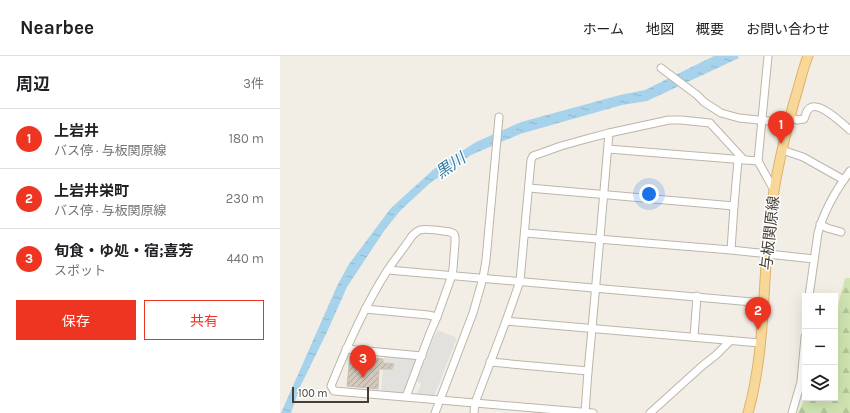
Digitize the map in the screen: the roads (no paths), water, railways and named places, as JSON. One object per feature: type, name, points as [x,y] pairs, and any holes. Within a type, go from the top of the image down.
[{"type":"main road","name":"与板関原線","points":[[748,413],[756,384],[759,364],[770,217],[774,190],[789,120],[808,56]]},
{"type":"street","points":[[768,56],[758,161],[774,190]]},
{"type":"street","points":[[661,68],[704,102],[721,112],[739,118],[762,120],[804,119],[807,110],[814,106],[819,107],[850,130]]},
{"type":"street","points":[[436,413],[473,313],[483,278],[486,260],[499,117]]},
{"type":"street","points":[[474,413],[475,403],[520,281],[531,160],[533,156],[561,146],[609,133],[669,120],[710,123],[715,127],[741,160],[734,206],[731,250]]},
{"type":"street","points":[[585,413],[609,133]]},
{"type":"street","points":[[608,149],[758,161]]},
{"type":"street","points":[[782,150],[803,157],[844,180]]},
{"type":"street","points":[[810,293],[820,224],[832,198],[850,171]]},
{"type":"street","points":[[529,188],[734,206]]},
{"type":"street","points":[[820,224],[827,228],[841,232]]},
{"type":"street","points":[[406,397],[438,317],[452,275],[455,243],[454,234],[450,232],[421,230],[412,236],[388,270],[365,309],[346,349],[331,386],[334,391],[593,413]]},
{"type":"street","points":[[525,233],[731,250],[814,259]]},
{"type":"street","points":[[388,270],[764,303]]},
{"type":"street","points":[[694,337],[697,296]]},
{"type":"street","points":[[365,309],[428,314],[438,317]]},
{"type":"street","points":[[506,321],[760,343]]},
{"type":"street","points":[[650,413],[716,355],[730,340]]},
{"type":"street","points":[[346,349],[422,356]]},
{"type":"street","points":[[490,362],[588,371]]},
{"type":"street","points":[[792,413],[801,382],[803,365]]},
{"type":"water","name":"黒川","points":[[714,56],[738,56],[739,58],[647,101],[622,105],[520,134],[471,155],[429,184],[400,211],[384,231],[347,287],[300,387],[291,413],[281,413],[337,286],[349,264],[391,208],[434,169],[476,142],[521,122],[620,95],[645,90]]},
{"type":"place","name":"上岩井","points":[[781,144]]},
{"type":"place","name":"上岩井栄町","points":[[758,330]]},
{"type":"place","name":"旬食・ゆ処・宿;喜芳","points":[[363,378]]}]
